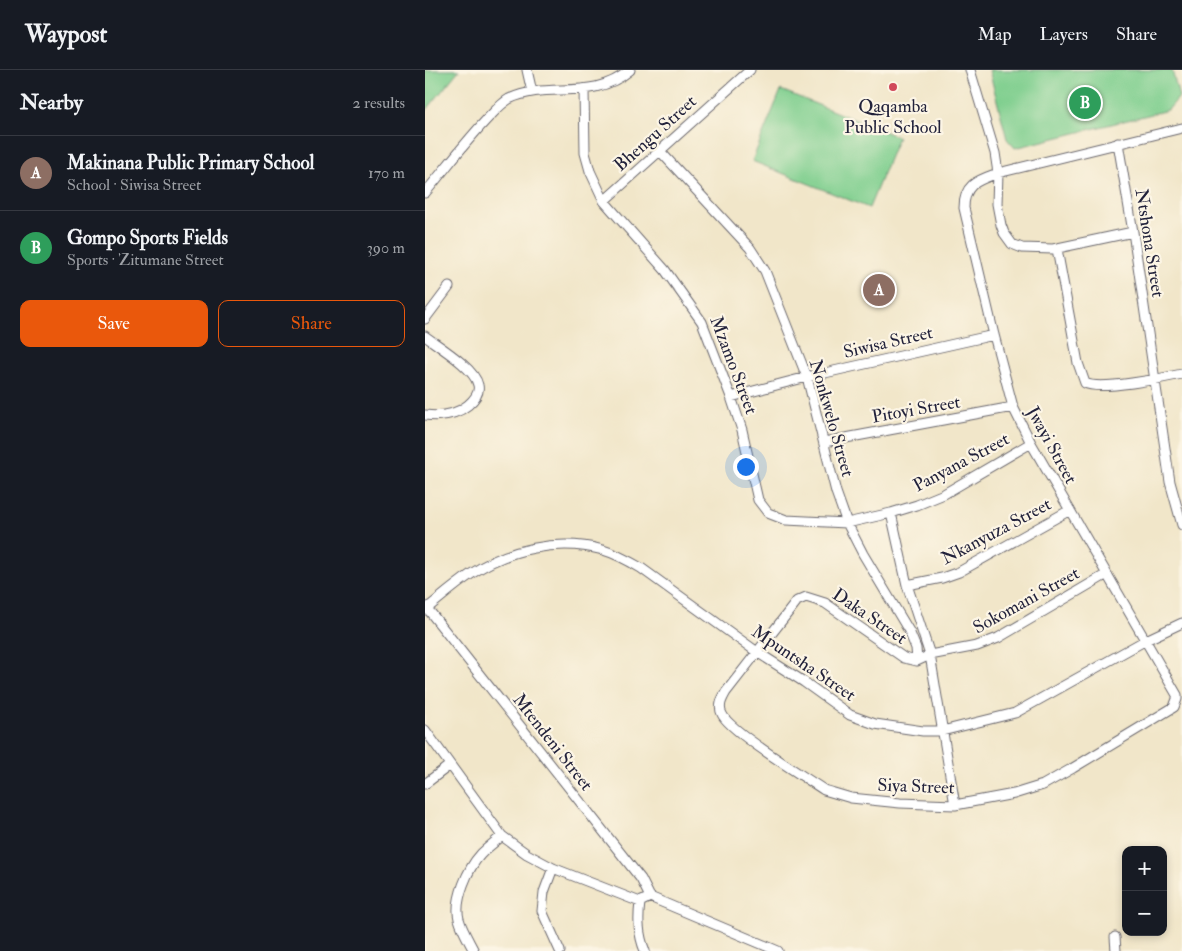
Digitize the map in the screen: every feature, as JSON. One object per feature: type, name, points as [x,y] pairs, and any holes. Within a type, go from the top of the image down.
[{"type":"street","points":[[527,70],[532,92]]},
{"type":"street","points":[[425,193],[478,129],[508,100],[532,92],[584,89],[608,84],[630,70]]},
{"type":"street","name":"Bhengu Street","points":[[604,201],[750,70]]},
{"type":"street","points":[[970,70],[993,146],[999,173],[997,204],[1004,233],[1013,244],[1035,250],[1057,249],[1133,232]]},
{"type":"street","name":"Mzamo Street","points":[[584,89],[585,153],[590,171],[604,201],[665,270],[701,322],[742,430],[758,500],[768,513],[786,520],[847,523]]},
{"type":"street","points":[[999,173],[1182,128]]},
{"type":"street","name":"Ntshona Street","points":[[1118,143],[1170,482],[1182,525]]},
{"type":"street","name":"Nonkwelo Street","points":[[659,150],[758,257],[807,377],[836,492],[847,523],[863,554],[909,631],[916,648],[917,661]]},
{"type":"street","name":"Jwayi Street","points":[[999,173],[977,180],[970,186],[963,199],[963,208],[1013,407],[1031,443],[1177,695]]},
{"type":"street","points":[[1057,249],[1079,363],[1085,382],[1097,386],[1155,380],[1182,374]]},
{"type":"street","points":[[425,319],[449,287]]},
{"type":"street","name":"Siwisa Street","points":[[731,397],[807,377],[994,335]]},
{"type":"street","points":[[425,336],[465,366],[478,384],[478,392],[473,401],[463,409],[439,416],[425,415]]},
{"type":"street","name":"Pitoyi Street","points":[[824,442],[1013,407]]},
{"type":"street","name":"Panyana Street","points":[[847,523],[891,513],[944,494],[1031,443]]},
{"type":"street","name":"Nkanyuza Street","points":[[907,585],[943,578],[959,572],[1070,510]]},
{"type":"street","points":[[891,513],[907,585],[930,655],[955,805]]},
{"type":"street","name":"Mpuntsha Street","points":[[426,609],[471,574],[499,558],[522,550],[569,546],[602,550],[621,557],[641,568],[757,652],[849,714],[875,724],[942,731],[1015,712],[1182,622]]},
{"type":"street","name":"Sokomani Street","points":[[930,655],[977,646],[998,638],[1107,574]]},
{"type":"street","name":"Daka Street","points":[[757,652],[797,601],[807,598],[825,603],[904,658],[917,661],[930,655]]},
{"type":"street","name":"Mtendeni Street","points":[[426,609],[641,879],[650,897]]},
{"type":"street","name":"Siya Street","points":[[757,652],[726,692],[721,702],[721,713],[729,724],[824,790],[835,795],[851,798],[900,803],[955,805],[1014,794],[1043,785],[1169,711],[1176,703],[1177,695]]},
{"type":"street","points":[[425,730],[502,836],[527,854],[553,868],[640,902],[650,897],[778,951]]},
{"type":"street","points":[[425,784],[450,765]]},
{"type":"street","points":[[474,951],[459,920],[457,905],[461,891],[475,862],[480,855],[502,836]]},
{"type":"street","points":[[553,868],[544,892],[542,911],[560,951]]},
{"type":"street","points":[[640,902],[638,930],[645,951]]},
{"type":"street","points":[[1115,937],[1116,951]]},
{"type":"green space","points":[[425,70],[459,70],[425,112]]},
{"type":"green space","points":[[989,70],[1172,70],[1179,97],[1168,110],[1015,148],[1007,139]]},
{"type":"green space","points":[[781,90],[898,137],[869,208],[752,161]]},
{"type":"place","name":"Qaqamba Public School","points":[[893,87]]},
{"type":"place","name":"Gompo Sports Fields","points":[[1085,103]]},
{"type":"place","name":"Makinana Public Primary School","points":[[879,290]]}]
